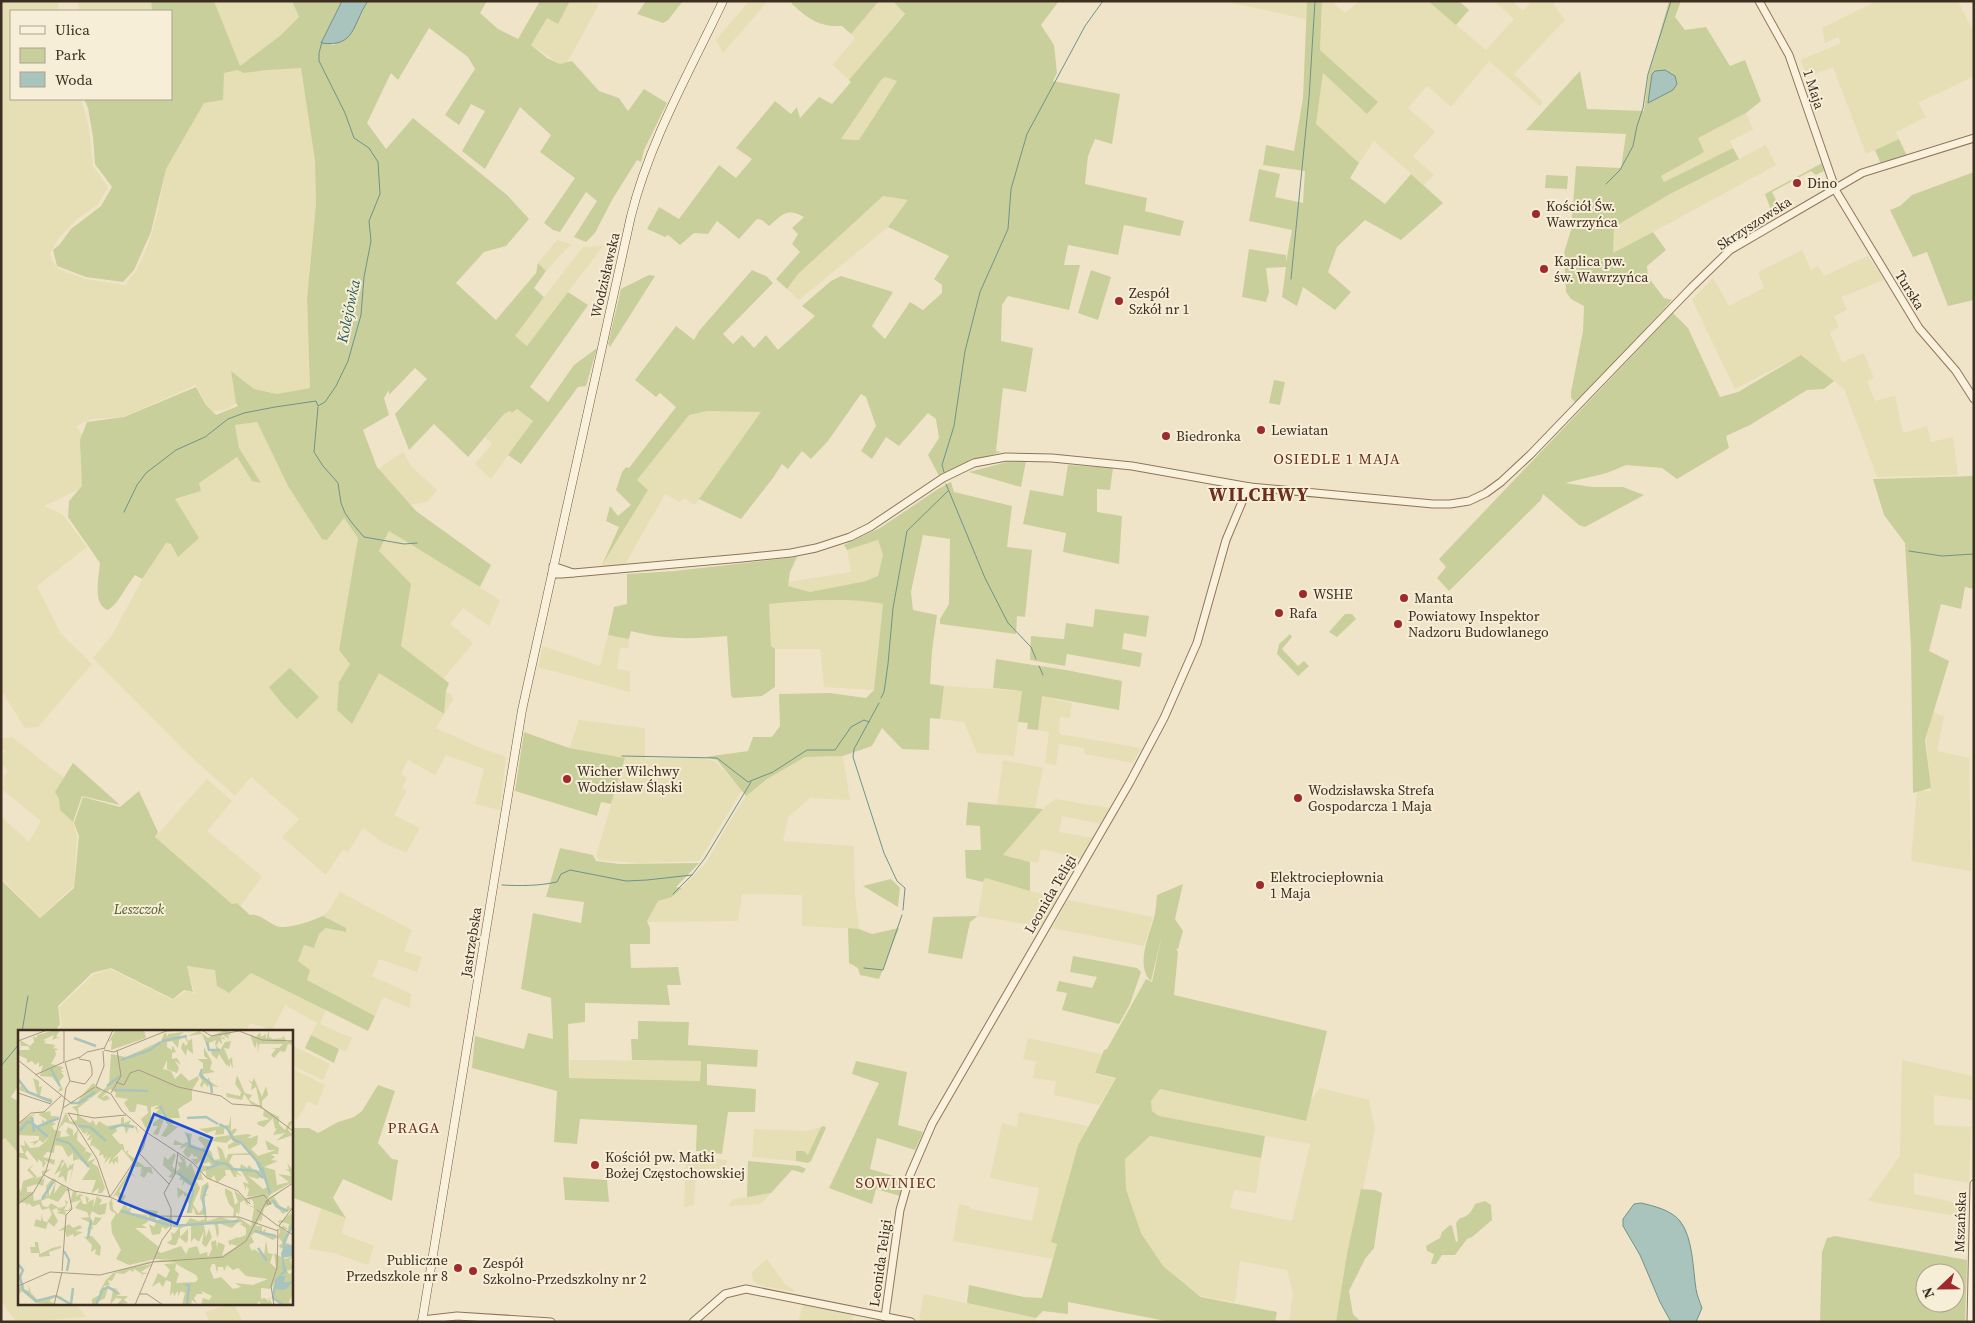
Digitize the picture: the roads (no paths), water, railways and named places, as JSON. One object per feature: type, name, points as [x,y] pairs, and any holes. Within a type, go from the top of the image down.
[{"type":"main road","name":"Wodzisławska","points":[[553,569],[639,186],[653,148],[723,1]]},
{"type":"main road","name":"Jastrzębska","points":[[422,1321],[519,726],[553,569]]},
{"type":"street","name":"1 Maja","points":[[1760,1],[1789,56],[1834,188]]},
{"type":"street","name":"Skrzyszowska","points":[[553,569],[574,573],[791,553],[816,548],[850,537],[888,515],[943,478],[974,463],[1006,457],[1052,458],[1120,465],[1250,487],[1434,504],[1469,501],[1486,493],[1501,482],[1730,250],[1862,173],[1974,138]]},
{"type":"street","name":"Turska","points":[[1834,188],[1919,328],[1956,371],[1974,399]]},
{"type":"street","name":"Leonida Teligi","points":[[886,1316],[900,1210],[910,1175],[932,1124],[1130,782],[1164,718],[1197,643],[1226,540],[1250,487]]},
{"type":"street","name":"Mszańska","points":[[1970,1322],[1974,1184]]},
{"type":"street","points":[[693,1322],[725,1294],[746,1289],[911,1322]]},
{"type":"street","points":[[422,1321],[457,1316],[551,1322]]},
{"type":"water","points":[[342,1],[368,1],[347,38],[332,44],[321,43]]},
{"type":"water","points":[[1665,70],[1675,76],[1677,84],[1673,90],[1648,103],[1652,74],[1655,71]]},
{"type":"water","points":[[1641,1203],[1657,1207],[1672,1214],[1680,1221],[1688,1236],[1696,1292],[1702,1308],[1696,1322],[1671,1322],[1660,1302],[1640,1255],[1623,1226],[1623,1219],[1634,1204]]},
{"type":"waterway","points":[[944,472],[942,465],[954,426],[965,351],[980,292],[1008,229],[1011,189],[1027,134],[1085,26],[1103,1]]},
{"type":"waterway","points":[[1291,279],[1309,98],[1315,1]]},
{"type":"waterway","points":[[1606,184],[1620,170],[1633,146],[1643,108],[1648,74],[1671,1]]},
{"type":"waterway","name":"Kolejówka","points":[[124,512],[137,485],[146,473],[176,450],[205,437],[228,419],[244,413],[316,401],[318,406],[325,402],[336,386],[348,361],[361,315],[364,277],[371,241],[369,221],[380,194],[378,162],[369,148],[354,138],[345,113],[319,61],[322,42]]},
{"type":"waterway","points":[[318,407],[314,452],[338,483],[341,503],[352,523],[364,537],[404,544],[417,543]]},
{"type":"waterway","points":[[946,484],[985,578],[1008,623],[1031,647],[1036,659]]},
{"type":"waterway","points":[[881,698],[884,692],[893,608],[907,531],[948,491]]},
{"type":"waterway","points":[[1909,551],[1942,556],[1974,554]]},
{"type":"waterway","points":[[1039,666],[1043,675]]},
{"type":"waterway","points":[[879,703],[854,749],[853,757],[884,853],[897,881],[905,888],[903,910]]},
{"type":"waterway","points":[[622,756],[717,758],[748,782],[773,772],[807,750],[835,750],[851,727],[864,720],[869,722]]},
{"type":"waterway","points":[[673,894],[692,875],[705,858],[751,782]]},
{"type":"waterway","points":[[502,885],[530,885],[557,882],[561,874],[570,870],[626,881],[692,875]]},
{"type":"waterway","points":[[864,968],[883,970],[902,915]]},
{"type":"waterway","points":[[22,1030],[28,996]]},
{"type":"waterway","points":[[1,1066],[18,1045]]},
{"type":"place","name":"Dino","points":[[1797,183]]},
{"type":"place","name":"Kościół Św. Wawrzyńca","points":[[1536,214]]},
{"type":"place","name":"Kaplica pw. św. Wawrzyńca","points":[[1544,269]]},
{"type":"place","name":"Zespół Szkół nr 1","points":[[1119,301]]},
{"type":"place","name":"Lewiatan","points":[[1261,430]]},
{"type":"place","name":"Biedronka","points":[[1166,436]]},
{"type":"place","name":"WSHE","points":[[1303,594]]},
{"type":"place","name":"Manta","points":[[1404,598]]},
{"type":"place","name":"Rafa","points":[[1279,613]]},
{"type":"place","name":"Powiatowy Inspektor Nadzoru Budowlanego","points":[[1398,624]]},
{"type":"place","name":"Wicher Wilchwy Wodzisław Śląski","points":[[567,779]]},
{"type":"place","name":"Wodzisławska Strefa Gospodarcza 1 Maja","points":[[1298,798]]},
{"type":"place","name":"Elektrociepłownia 1 Maja","points":[[1260,885]]},
{"type":"place","name":"Kościół pw. Matki Bożej Częstochowskiej","points":[[595,1165]]},
{"type":"place","name":"Publiczne Przedszkole nr 8","points":[[458,1268]]},
{"type":"place","name":"Zespół Szkolno-Przedszkolny nr 2","points":[[473,1271]]},
{"type":"district","name":"OSIEDLE 1 MAJA","points":[[1337,458]]},
{"type":"district","name":"WILCHWY","points":[[1259,494]]},
{"type":"district","name":"PRAGA","points":[[414,1127]]},
{"type":"district","name":"SOWINIEC","points":[[896,1182]]},
{"type":"park label","name":"Leszczok","points":[[139,909]]}]
